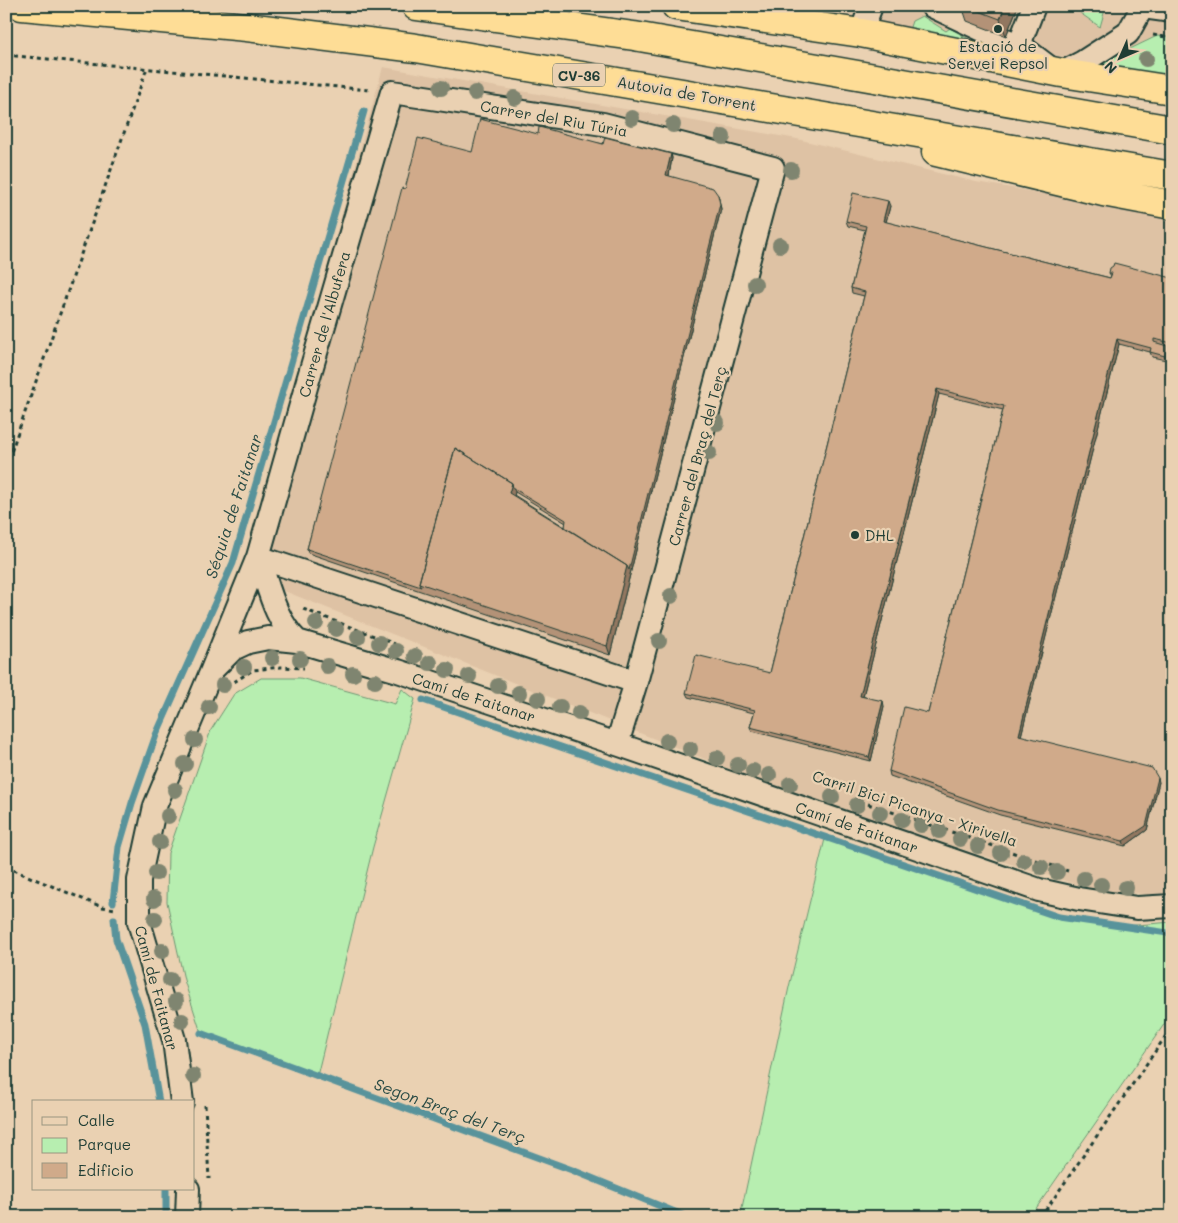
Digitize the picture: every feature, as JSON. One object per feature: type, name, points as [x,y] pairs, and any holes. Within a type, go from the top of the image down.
[{"type":"highway","name":"Autovia de Torrent","points":[[22,6],[246,27],[416,48],[662,88],[1172,176]]},
{"type":"highway","points":[[416,6],[634,36],[1172,130]]},
{"type":"highway","points":[[691,8],[861,33],[1058,72],[1172,90]]},
{"type":"highway","points":[[662,88],[1104,192],[1172,205]]},
{"type":"street","points":[[861,33],[871,6]]},
{"type":"street","points":[[932,6],[989,33],[1022,46],[1058,72],[1083,62],[1128,33],[1143,7],[1172,11]]},
{"type":"street","points":[[1022,46],[1022,36],[1034,6]]},
{"type":"street","name":"Carrer del Riu Túria","points":[[392,92],[603,124],[773,168]]},
{"type":"street","name":"Carrer de l'Albufera","points":[[212,670],[258,557],[310,371],[392,92]]},
{"type":"street","name":"Carrer del Braç del Terç","points":[[617,744],[636,682],[773,168]]},
{"type":"street","points":[[258,557],[282,624],[297,641]]},
{"type":"street","points":[[258,557],[636,682]]},
{"type":"street","name":"Camí de Faitanar","points":[[182,1100],[174,1040],[139,922],[140,880],[155,806],[212,670],[233,649],[248,642],[268,638],[297,641],[398,672],[617,744],[1039,890],[1079,899],[1137,908],[1172,906]]},
{"type":"street","points":[[187,1217],[198,1186]]},
{"type":"path","points":[[1157,36],[1172,38]]},
{"type":"path","points":[[6,55],[392,92]]},
{"type":"path","points":[[6,466],[147,68]]},
{"type":"path","points":[[272,600],[307,611],[396,645]]},
{"type":"path","points":[[232,684],[253,670],[281,667],[305,668]]},
{"type":"path","name":"Carril Bici Picanya - Xirivella","points":[[859,801],[1072,873]]},
{"type":"path","points":[[6,867],[102,907],[139,912]]},
{"type":"path","points":[[1041,1217],[1172,1027]]},
{"type":"path","points":[[198,1186],[205,1102]]},
{"type":"shaded area","points":[[792,6],[1172,6],[1172,37],[1157,36],[1103,62],[979,45],[913,33]]},
{"type":"shaded area","points":[[383,67],[797,139],[976,182],[1172,215],[1172,893],[1159,895],[1095,890],[820,805],[242,574]]},
{"type":"green space","points":[[1082,6],[1106,6],[1100,27],[1080,13]]},
{"type":"green space","points":[[922,16],[946,31],[950,28],[979,45],[913,33],[910,27],[912,21]]},
{"type":"green space","points":[[1157,36],[1172,37],[1172,78],[1105,67],[1103,62]]},
{"type":"green space","points":[[261,678],[300,678],[395,704],[402,689],[415,699],[373,847],[317,1076],[201,1033],[184,980],[167,902],[168,853],[211,730],[234,694]]},
{"type":"green space","points":[[825,839],[1039,912],[1114,927],[1172,922],[1172,1013],[1030,1217],[740,1217],[789,987]]},
{"type":"building","points":[[966,6],[1005,6],[1000,19]]},
{"type":"building","points":[[480,119],[538,134],[539,127],[603,144],[605,137],[671,154],[666,175],[713,188],[718,195],[720,204],[629,570],[627,566],[565,527],[566,520],[513,488],[512,483],[455,448],[419,583],[421,587],[307,549],[402,188],[405,189],[418,138],[472,152]]},
{"type":"building","name":"DHL","points":[[853,193],[888,201],[883,221],[1110,278],[1112,273],[1109,273],[1110,268],[1114,263],[1172,278],[1172,343],[1154,339],[1154,342],[1167,346],[1165,356],[1150,352],[1151,348],[1117,339],[1019,735],[1152,768],[1158,778],[1146,826],[1123,841],[998,810],[889,771],[904,707],[928,713],[1004,406],[937,389],[860,696],[883,701],[869,757],[750,727],[755,710],[686,693],[696,655],[770,673],[865,292],[851,288],[866,226],[846,221]]},
{"type":"building","points":[[455,448],[512,483],[509,493],[627,566],[607,646],[419,583]]},
{"type":"waterway","name":"Séquia de Faitanar","points":[[113,902],[119,847],[156,735],[233,563],[364,111]]},
{"type":"waterway","points":[[423,700],[1059,917],[1172,935]]},
{"type":"waterway","name":"Séquia de Faitanar","points":[[114,919],[116,939],[145,1024],[159,1100]]},
{"type":"waterway","name":"Segon Braç del Terç","points":[[201,1033],[572,1170],[687,1217]]},
{"type":"waterway","name":"Séquia de Faitanar","points":[[166,1190],[166,1217]]},
{"type":"place","name":"Estació de Servei Repsol","points":[[998,29]]},
{"type":"place","name":"DHL","points":[[855,535]]}]
